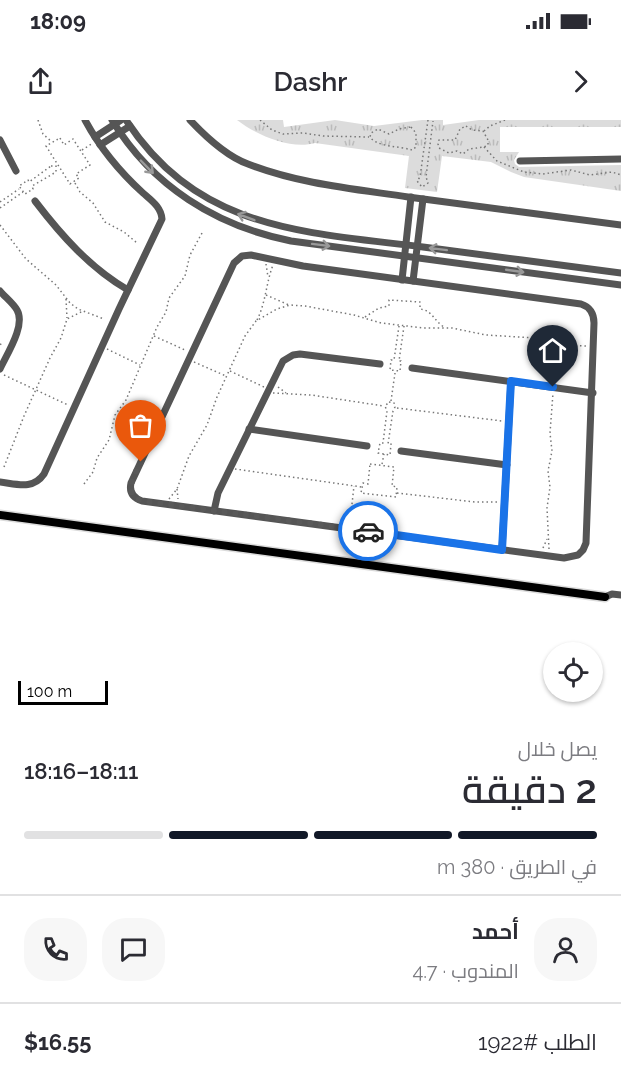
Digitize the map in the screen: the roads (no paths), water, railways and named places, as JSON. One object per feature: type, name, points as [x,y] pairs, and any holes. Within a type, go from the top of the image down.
[{"type":"main road","points":[[0,515],[605,597]]},
{"type":"street","points":[[0,482],[25,486],[36,483],[42,478],[161,222],[159,207],[126,176],[98,141],[85,120]]},
{"type":"street","points":[[190,120],[216,145],[246,164],[330,185],[621,225]]},
{"type":"street","points":[[98,141],[116,121],[120,132],[137,155],[164,182],[194,205],[220,218],[277,239],[621,285]]},
{"type":"street","points":[[98,141],[120,132],[128,123],[153,156],[198,193],[237,213],[292,230],[621,273]]},
{"type":"street","points":[[0,140],[16,171]]},
{"type":"street","points":[[520,161],[621,159]]},
{"type":"street","points":[[402,280],[411,197]]},
{"type":"street","points":[[413,281],[423,198]]},
{"type":"street","points":[[35,201],[51,223],[83,256],[128,290]]},
{"type":"street","points":[[248,255],[275,262],[402,280],[577,303],[587,307],[594,319],[593,393],[589,504],[585,546],[581,553],[571,558],[502,550],[138,500],[133,495],[130,486],[236,260],[248,255]]},
{"type":"street","points":[[0,291],[17,310],[20,322],[0,371]]},
{"type":"street","points":[[214,511],[230,468],[283,361],[297,354],[380,364]]},
{"type":"street","points":[[412,368],[593,393]]},
{"type":"street","points":[[502,550],[511,381]]},
{"type":"street","points":[[249,429],[368,446]]},
{"type":"street","points":[[401,451],[507,465]]},
{"type":"street","points":[[605,597],[612,594],[621,595]]}]
